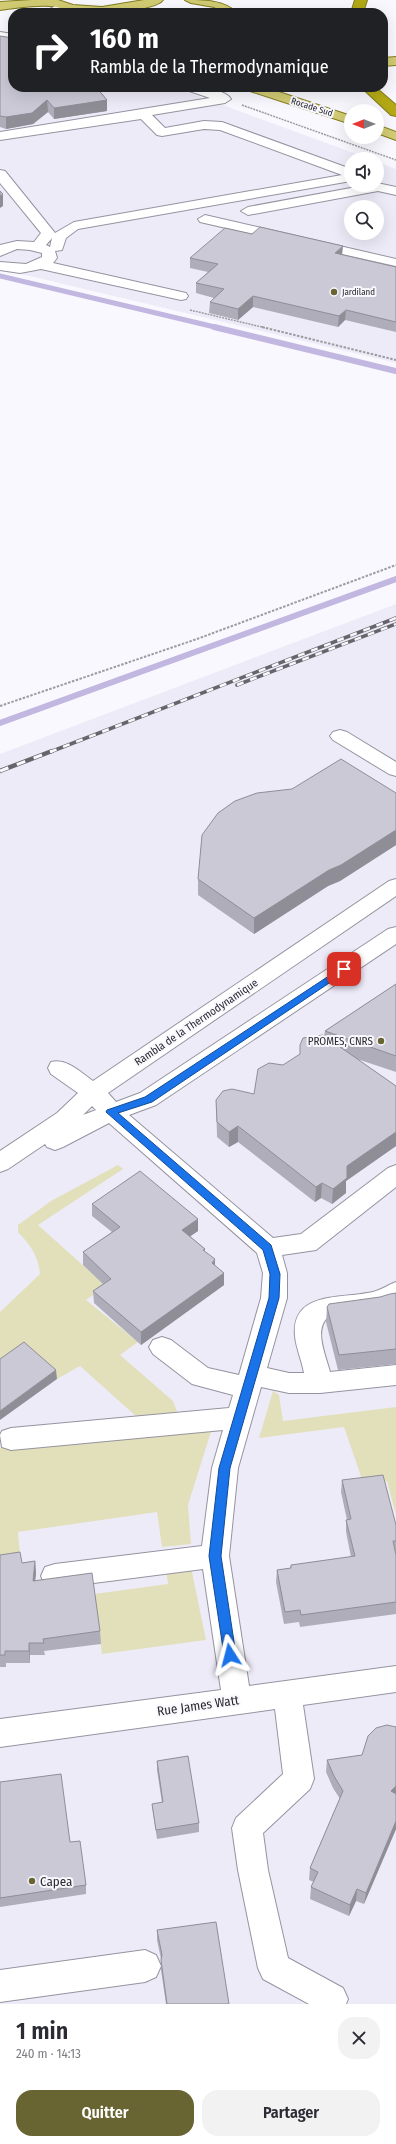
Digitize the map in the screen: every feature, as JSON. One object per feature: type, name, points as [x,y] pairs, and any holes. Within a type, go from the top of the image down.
[{"type":"highway","points":[[382,92],[396,112]]},
{"type":"main road","points":[[139,8],[157,0]]},
{"type":"main road","points":[[191,0],[208,1],[226,8]]},
{"type":"main road","points":[[223,0],[240,8]]},
{"type":"main road","points":[[0,6],[76,8]]},
{"type":"main road","name":"Rocade Sud","points":[[266,92],[344,118]]},
{"type":"main road","points":[[384,132],[396,136]]},
{"type":"street","points":[[205,92],[225,99]]},
{"type":"street","points":[[0,136],[225,99]]},
{"type":"street","points":[[47,248],[59,236],[74,226],[347,178],[349,173],[222,126],[204,125],[162,132],[144,115],[127,116],[108,103]]},
{"type":"street","points":[[0,174],[48,233],[47,248],[50,258],[42,265]]},
{"type":"street","points":[[189,221],[378,188],[396,191]]},
{"type":"street","points":[[205,219],[396,263]]},
{"type":"street","points":[[79,240],[47,248],[20,245],[1,258],[19,269],[42,265],[181,296]]},
{"type":"street","points":[[340,736],[396,770]]},
{"type":"street","name":"Rambla de la Thermodynamique","points":[[0,1164],[65,1119],[93,1092],[396,886]]},
{"type":"street","points":[[0,1180],[77,1127],[111,1112],[148,1099],[396,934]]},
{"type":"street","points":[[58,1068],[93,1092],[111,1112],[268,1248],[275,1274],[274,1298],[224,1468],[215,1556],[237,1700]]},
{"type":"street","points":[[268,1248],[307,1243],[396,1174]]},
{"type":"street","points":[[320,1383],[308,1336],[310,1319],[320,1309],[379,1302],[396,1292]]},
{"type":"street","points":[[162,1347],[201,1377],[250,1382],[320,1383],[396,1375]]},
{"type":"street","points":[[11,1439],[239,1418]]},
{"type":"street","points":[[55,1576],[215,1556]]},
{"type":"street","name":"Rue James Watt","points":[[0,1733],[396,1679]]},
{"type":"street","points":[[287,1693],[298,1778],[247,1828],[253,1870],[274,1968],[332,1999]]},
{"type":"street","points":[[0,1986],[145,1966]]},
{"type":"path","points":[[225,99],[396,160]]},
{"type":"path","points":[[188,310],[396,360]]},
{"type":"path","points":[[0,706],[197,640],[396,565]]},
{"type":"shaded area","points":[[0,31],[8,32],[8,92],[187,92],[351,152],[344,152],[344,192],[384,192],[384,165],[396,169],[396,363],[0,269]]},
{"type":"shaded area","points":[[396,604],[396,2004],[0,2004],[0,754]]},
{"type":"shaded area","points":[[118,1165],[123,1169],[38,1225],[106,1286],[86,1300],[138,1342],[120,1355],[173,1401],[178,1414],[137,1417],[80,1366],[57,1379],[24,1351],[0,1369],[0,1312],[40,1274],[36,1256],[18,1232],[18,1225],[51,1201]]},
{"type":"shaded area","points":[[273,1391],[279,1395],[283,1421],[396,1407],[396,1515],[387,1481],[364,1485],[344,1427],[259,1438]]},
{"type":"shaded area","points":[[213,1425],[188,1505],[191,1544],[162,1547],[157,1512],[18,1532],[21,1565],[0,1568],[0,1448]]},
{"type":"shaded area","points":[[191,1567],[206,1640],[102,1654],[94,1594],[168,1584],[166,1570]]},
{"type":"building","points":[[0,36],[8,37],[8,92],[100,92],[107,100],[54,108],[47,100],[32,113],[6,117],[0,116]]},
{"type":"building","points":[[260,227],[343,246],[335,253],[396,267],[396,322],[346,310],[339,316],[253,296],[238,309],[210,302],[224,289],[196,283],[218,264],[190,258],[225,228],[252,234]]},
{"type":"building","points":[[341,759],[396,793],[396,830],[341,865],[329,870],[254,918],[198,879],[202,835],[218,813],[235,801],[257,793],[292,789]]},
{"type":"building","points":[[396,984],[396,1056],[325,1031]]},
{"type":"building","points":[[323,1035],[396,1086],[396,1132],[347,1166],[347,1178],[333,1189],[322,1183],[316,1187],[238,1126],[229,1132],[217,1122],[216,1100],[223,1091],[232,1089],[254,1094],[258,1069],[269,1063],[283,1065],[300,1054],[300,1045],[303,1038]]},
{"type":"building","points":[[140,1171],[198,1219],[182,1230],[215,1259],[212,1263],[224,1273],[141,1332],[93,1291],[111,1279],[83,1252],[120,1227],[92,1204]]},
{"type":"building","points":[[396,1293],[396,1349],[339,1355],[327,1307],[329,1304],[380,1297]]},
{"type":"building","points":[[24,1342],[56,1370],[0,1411],[0,1359]]},
{"type":"building","points":[[383,1475],[396,1525],[396,1541],[393,1541],[396,1555],[396,1602],[301,1615],[300,1610],[285,1612],[277,1570],[291,1568],[291,1565],[355,1556],[346,1520],[351,1519],[342,1480]]},
{"type":"building","points":[[20,1552],[22,1563],[35,1561],[33,1581],[92,1573],[100,1631],[43,1639],[44,1643],[29,1643],[29,1651],[5,1651],[5,1655],[0,1655],[0,1555]]},
{"type":"building","points":[[387,1725],[396,1727],[396,1786],[391,1791],[396,1794],[396,1821],[366,1893],[357,1889],[350,1905],[311,1887],[318,1872],[310,1868],[343,1791],[327,1760],[362,1755],[368,1736],[376,1728]]},
{"type":"building","points":[[188,1756],[199,1823],[156,1830],[152,1804],[163,1802],[157,1761]]},
{"type":"building","points":[[61,1774],[70,1842],[80,1841],[86,1885],[0,1898],[0,1782]]},
{"type":"building","points":[[216,1922],[229,2004],[167,2004],[161,1960],[162,1955],[157,1930]]},
{"type":"waterway","points":[[0,276],[219,328]]},
{"type":"waterway","points":[[214,327],[396,371]]},
{"type":"waterway","points":[[0,723],[396,579]]},
{"type":"railway","points":[[50,752],[396,618]]},
{"type":"railway","points":[[237,685],[396,624]]},
{"type":"railway","points":[[0,771],[52,751]]},
{"type":"place","name":"Jardiland","points":[[334,292]]},
{"type":"place","name":"PROMES, CNRS","points":[[381,1041]]},
{"type":"place","name":"Capea","points":[[32,1881]]},
{"type":"route","points":[[230,1655],[215,1556],[224,1468],[274,1298],[275,1274],[268,1248],[111,1112],[148,1099],[344,969]]}]
